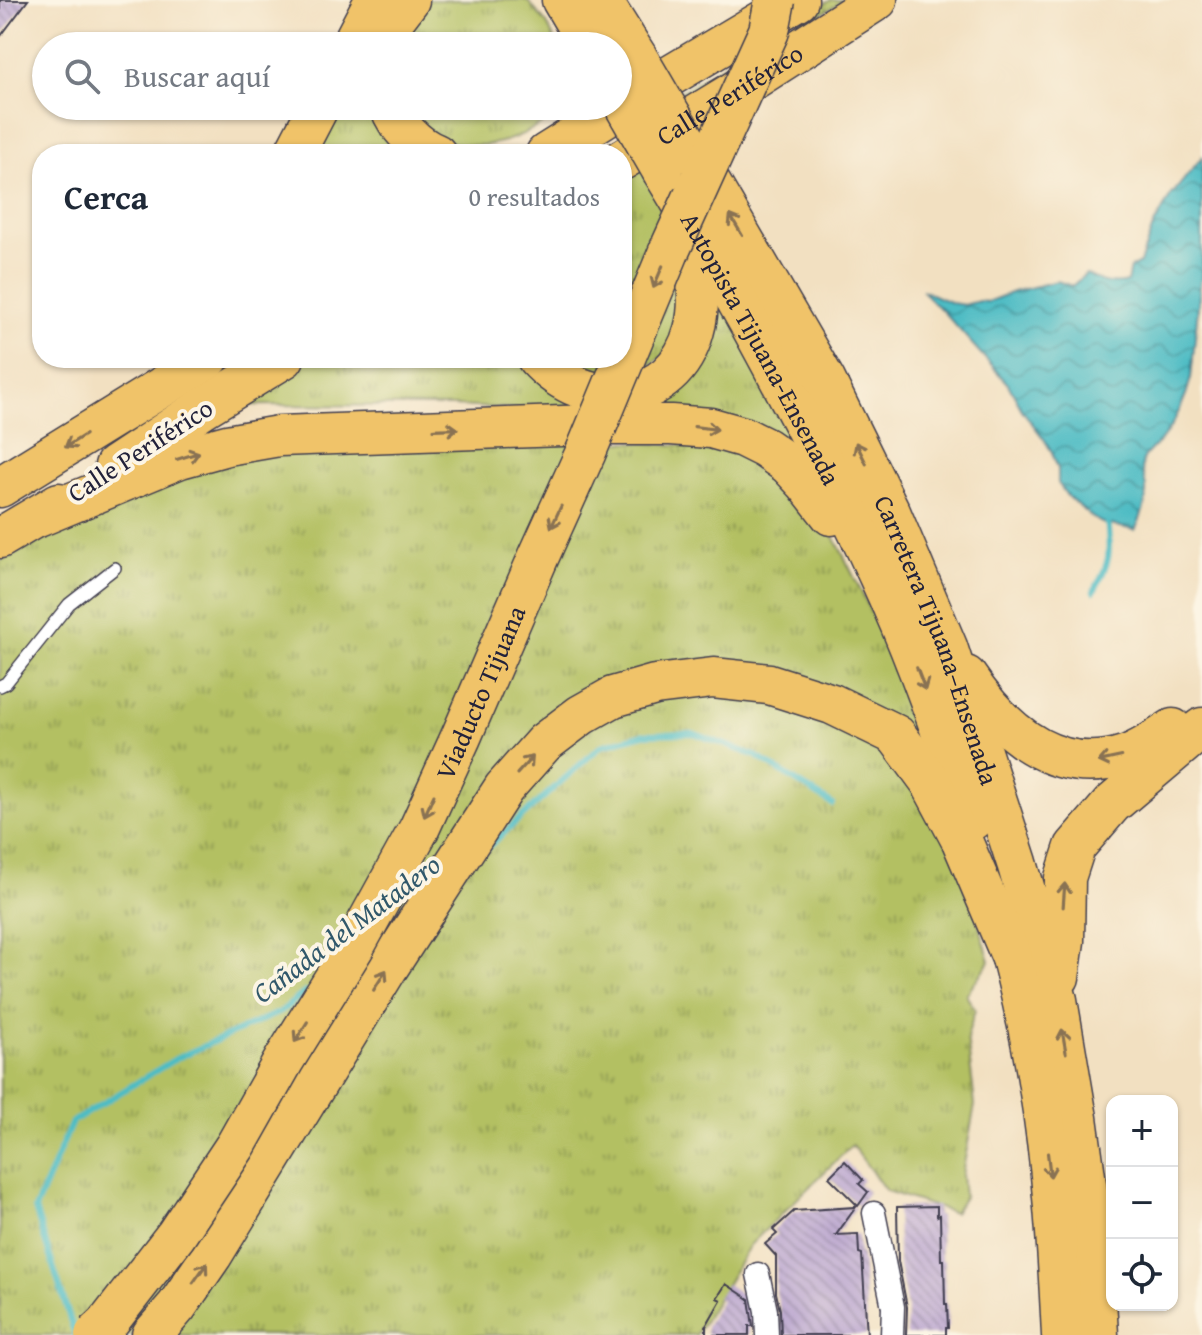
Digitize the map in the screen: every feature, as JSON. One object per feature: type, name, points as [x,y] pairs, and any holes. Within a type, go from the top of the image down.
[{"type":"highway","points":[[358,32],[375,0]]},
{"type":"highway","points":[[390,32],[393,21],[409,0]]},
{"type":"highway","name":"Carretera Tijuana–Ensenada","points":[[542,0],[590,14],[610,32]]},
{"type":"highway","points":[[632,85],[651,69],[696,54],[726,25],[745,0]]},
{"type":"highway","name":"Viaducto Tijuana","points":[[632,341],[769,31],[775,0]]},
{"type":"highway","name":"Calle Periférico","points":[[651,69],[798,0]]},
{"type":"highway","name":"Calle Periférico","points":[[632,154],[877,0]]},
{"type":"highway","name":"Carretera Tijuana–Ensenada","points":[[632,52],[651,69],[678,163],[825,380],[890,512],[947,647],[1017,863],[1057,1000],[1092,1227],[1098,1335]]},
{"type":"highway","name":"Autopista Tijuana-Ensenada","points":[[632,110],[678,163],[688,211],[793,403],[893,607]]},
{"type":"highway","points":[[299,144],[312,120]]},
{"type":"highway","points":[[397,120],[408,135],[420,144]]},
{"type":"highway","points":[[561,144],[590,120]]},
{"type":"highway","points":[[547,368],[560,380],[604,396],[648,389],[677,366],[695,329],[697,303],[688,211]]},
{"type":"highway","points":[[141,401],[162,368]]},
{"type":"highway","points":[[0,487],[193,368]]},
{"type":"highway","name":"Calle Periférico","points":[[38,517],[268,368]]},
{"type":"highway","name":"Viaducto Tijuana","points":[[95,1335],[176,1235],[236,1145],[354,947],[419,829],[621,368]]},
{"type":"highway","points":[[0,538],[38,517],[180,458],[227,445],[279,436],[591,425],[711,428],[743,437],[788,464],[826,508],[893,607]]},
{"type":"highway","name":"Carretera Tijuana–Ensenada","points":[[893,607],[941,728],[976,832],[1023,999],[1040,1088],[1058,1260],[1062,1335]]},
{"type":"highway","points":[[947,647],[996,716],[1042,751],[1069,760],[1100,762],[1126,756],[1202,709]]},
{"type":"highway","points":[[152,1335],[177,1306],[212,1255],[385,972],[504,788],[544,743],[581,715],[613,697],[655,685],[713,678],[769,684],[832,704],[896,735],[930,781],[962,841],[1012,958]]},
{"type":"highway","points":[[1057,1000],[1064,941],[1065,878],[1075,847],[1112,804],[1202,728]]},
{"type":"street","points":[[874,1213],[893,1307],[892,1335]]},
{"type":"street","points":[[758,1274],[766,1311],[767,1335]]},
{"type":"lane","points":[[0,686],[6,683],[69,604],[115,568]]},
{"type":"green space","points":[[416,0],[527,0],[551,32],[397,32]]},
{"type":"green space","points":[[831,0],[844,0],[680,99],[677,93]]},
{"type":"green space","points":[[298,120],[375,120],[398,144],[285,144]]},
{"type":"green space","points":[[417,120],[548,120],[519,136],[491,144],[460,144],[436,136]]},
{"type":"green space","points":[[636,156],[681,243],[691,302],[664,355],[633,377],[610,381],[578,368],[632,368],[632,158]]},
{"type":"green space","points":[[717,289],[801,457],[674,416],[452,406],[226,405],[264,368],[565,368],[675,393],[693,379],[704,356]]},
{"type":"green space","points":[[574,439],[760,450],[830,528],[909,689],[990,961],[966,995],[975,1010],[967,1037],[975,1105],[962,1175],[964,1197],[954,1213],[886,1191],[852,1145],[750,1245],[696,1335],[0,1335],[0,561],[176,474],[248,451]]},
{"type":"water","points":[[1202,157],[1202,266],[1191,378],[1173,422],[1144,458],[1142,469],[1146,499],[1135,530],[1102,523],[1068,497],[1058,483],[1058,469],[1052,452],[1008,384],[922,290],[964,305],[987,302],[1057,281],[1072,286],[1086,274],[1115,284],[1127,282],[1130,268],[1140,263],[1153,227],[1170,197]]},
{"type":"building","points":[[0,0],[28,0],[0,37]]},
{"type":"building","points":[[845,1161],[863,1180],[859,1184],[868,1192],[858,1206],[829,1177]]},
{"type":"building","points":[[937,1206],[948,1328],[946,1335],[906,1335],[907,1307],[898,1261],[897,1207]]},
{"type":"building","points":[[856,1207],[836,1235],[858,1234],[867,1335],[781,1335],[776,1256],[765,1244],[777,1234],[773,1230],[794,1211]]},
{"type":"building","points":[[726,1284],[749,1299],[753,1326],[749,1326],[749,1335],[706,1335],[706,1326]]},
{"type":"waterway","name":"Cañada del Matadero","points":[[1094,591],[1108,556],[1107,517]]},
{"type":"waterway","name":"Cañada del Matadero","points":[[487,848],[601,746],[644,734],[693,733],[756,756],[832,804]]},
{"type":"waterway","name":"Cañada del Matadero","points":[[75,1335],[35,1209],[72,1122],[177,1058],[280,1012],[305,992]]}]
